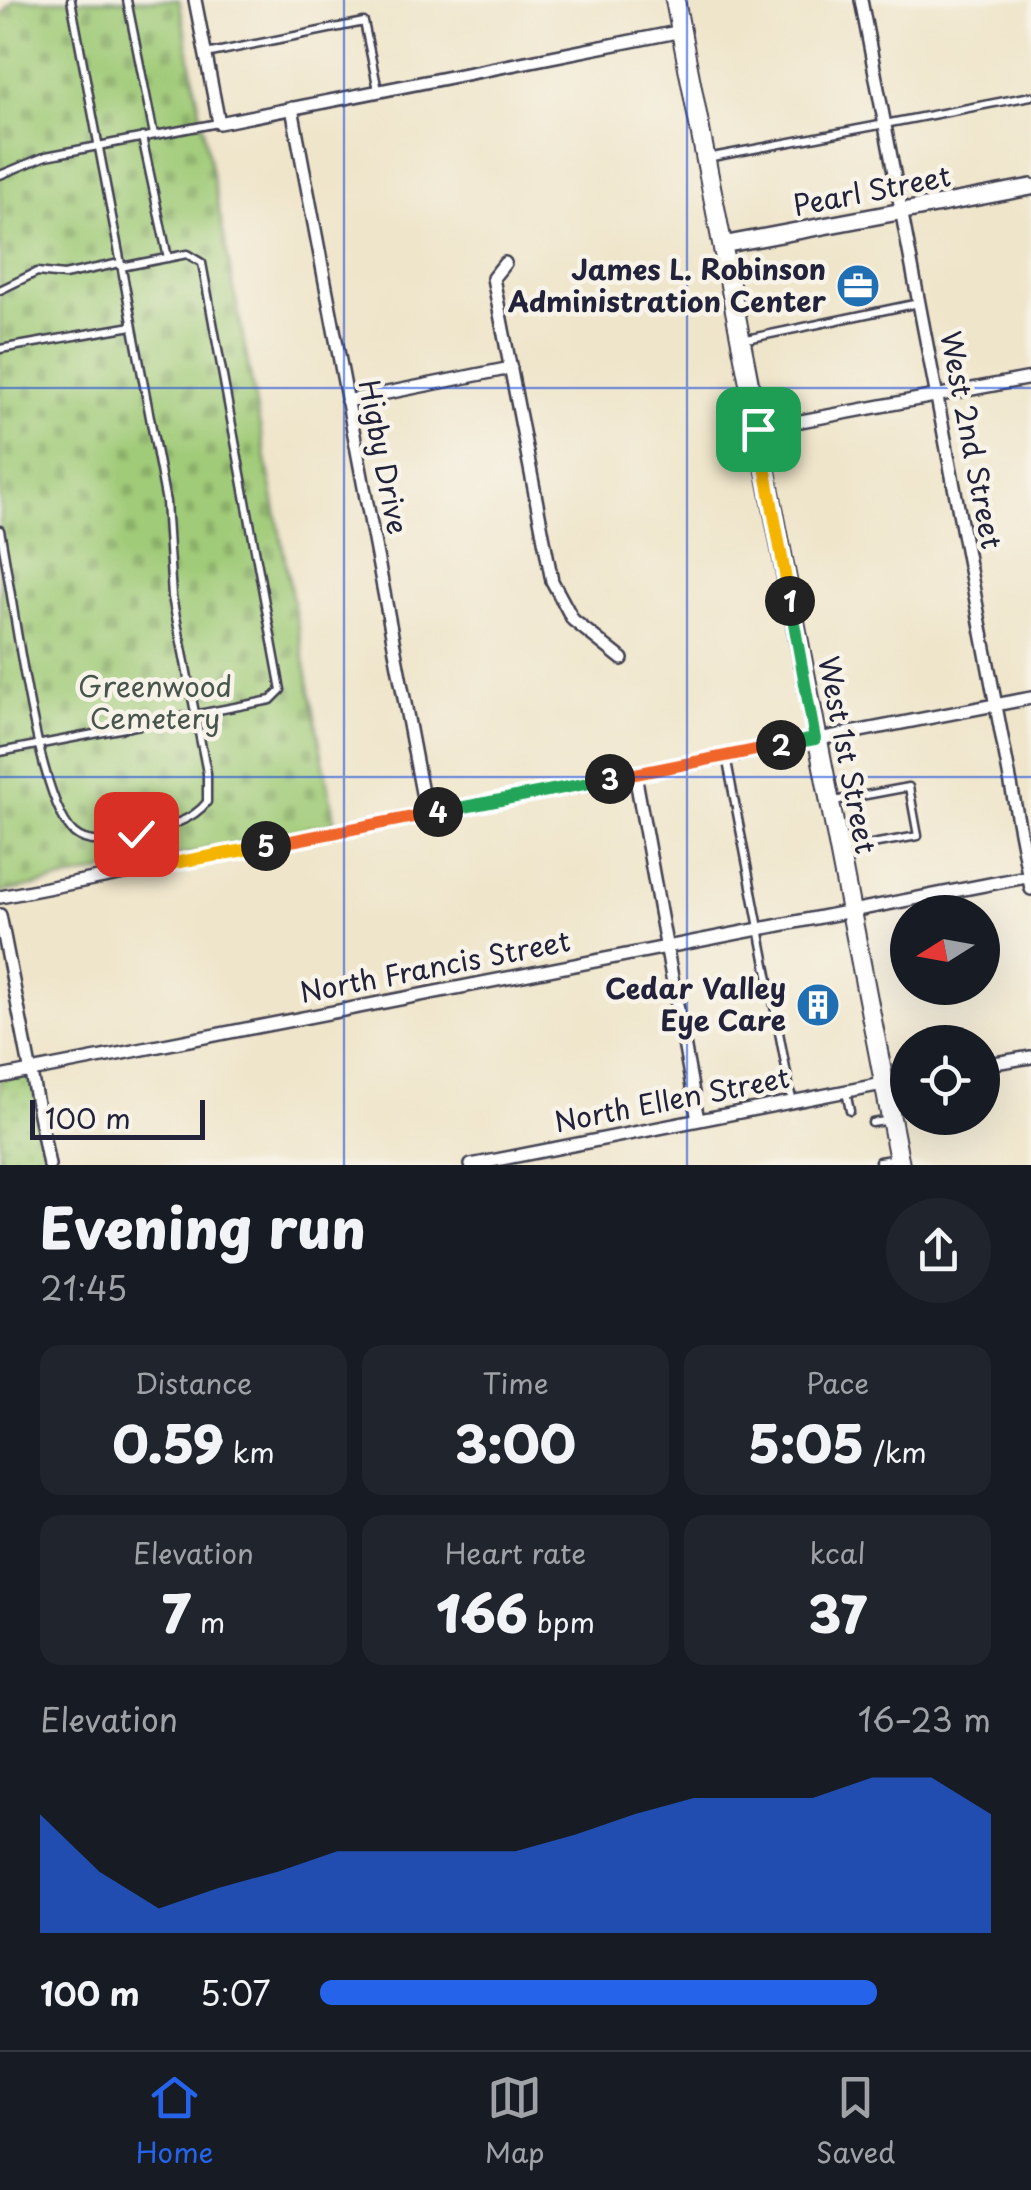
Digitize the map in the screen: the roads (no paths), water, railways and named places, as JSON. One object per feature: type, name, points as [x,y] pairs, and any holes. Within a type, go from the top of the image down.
[{"type":"main road","name":"West 1st Street","points":[[676,0],[883,1083],[882,1122],[892,1161]]},
{"type":"street","points":[[195,0],[219,123],[682,31]]},
{"type":"street","name":"West 2nd Street","points":[[861,0],[1030,881]]},
{"type":"street","name":"Higby Drive","points":[[292,108],[426,814]]},
{"type":"street","name":"Pearl Street","points":[[722,245],[1031,187]]},
{"type":"street","points":[[504,264],[493,278],[556,595],[585,631],[622,659]]},
{"type":"street","points":[[347,401],[511,368]]},
{"type":"street","points":[[758,429],[1031,378]]},
{"type":"street","points":[[0,898],[1031,698]]},
{"type":"street","points":[[635,774],[698,1120]]},
{"type":"street","name":"North Francis Street","points":[[0,1077],[848,911],[1030,881]]},
{"type":"street","points":[[0,915],[48,1165]]},
{"type":"street","points":[[1000,1062],[1031,1056]]},
{"type":"street","name":"North Ellen Street","points":[[472,1165],[519,1160],[890,1082]]},
{"type":"lane","points":[[0,530],[40,744],[56,806],[73,833],[94,842],[160,828],[194,816],[207,802],[208,773],[172,597],[166,502],[71,0]]},
{"type":"lane","points":[[127,0],[154,135]]},
{"type":"lane","points":[[206,54],[364,22],[378,91]]},
{"type":"lane","points":[[706,158],[1031,96]]},
{"type":"lane","points":[[0,175],[25,161],[219,123]]},
{"type":"lane","points":[[142,138],[168,258]]},
{"type":"lane","points":[[0,290],[37,272],[64,274],[194,255],[202,263],[280,686],[278,697],[271,700],[0,752]]},
{"type":"lane","points":[[740,340],[919,304]]},
{"type":"lane","points":[[0,349],[132,326]]},
{"type":"lane","points":[[726,756],[793,1101]]},
{"type":"lane","points":[[828,802],[909,787],[918,836],[837,850]]},
{"type":"lane","points":[[160,828],[169,864]]},
{"type":"lane","points":[[846,1090],[850,1110]]},
{"type":"place","name":"James L. Robinson Administration Center","points":[[858,286]]},
{"type":"place","name":"Cedar Valley Eye Care","points":[[818,1005]]},
{"type":"park label","name":"Greenwood Cemetery","points":[[155,703]]}]
